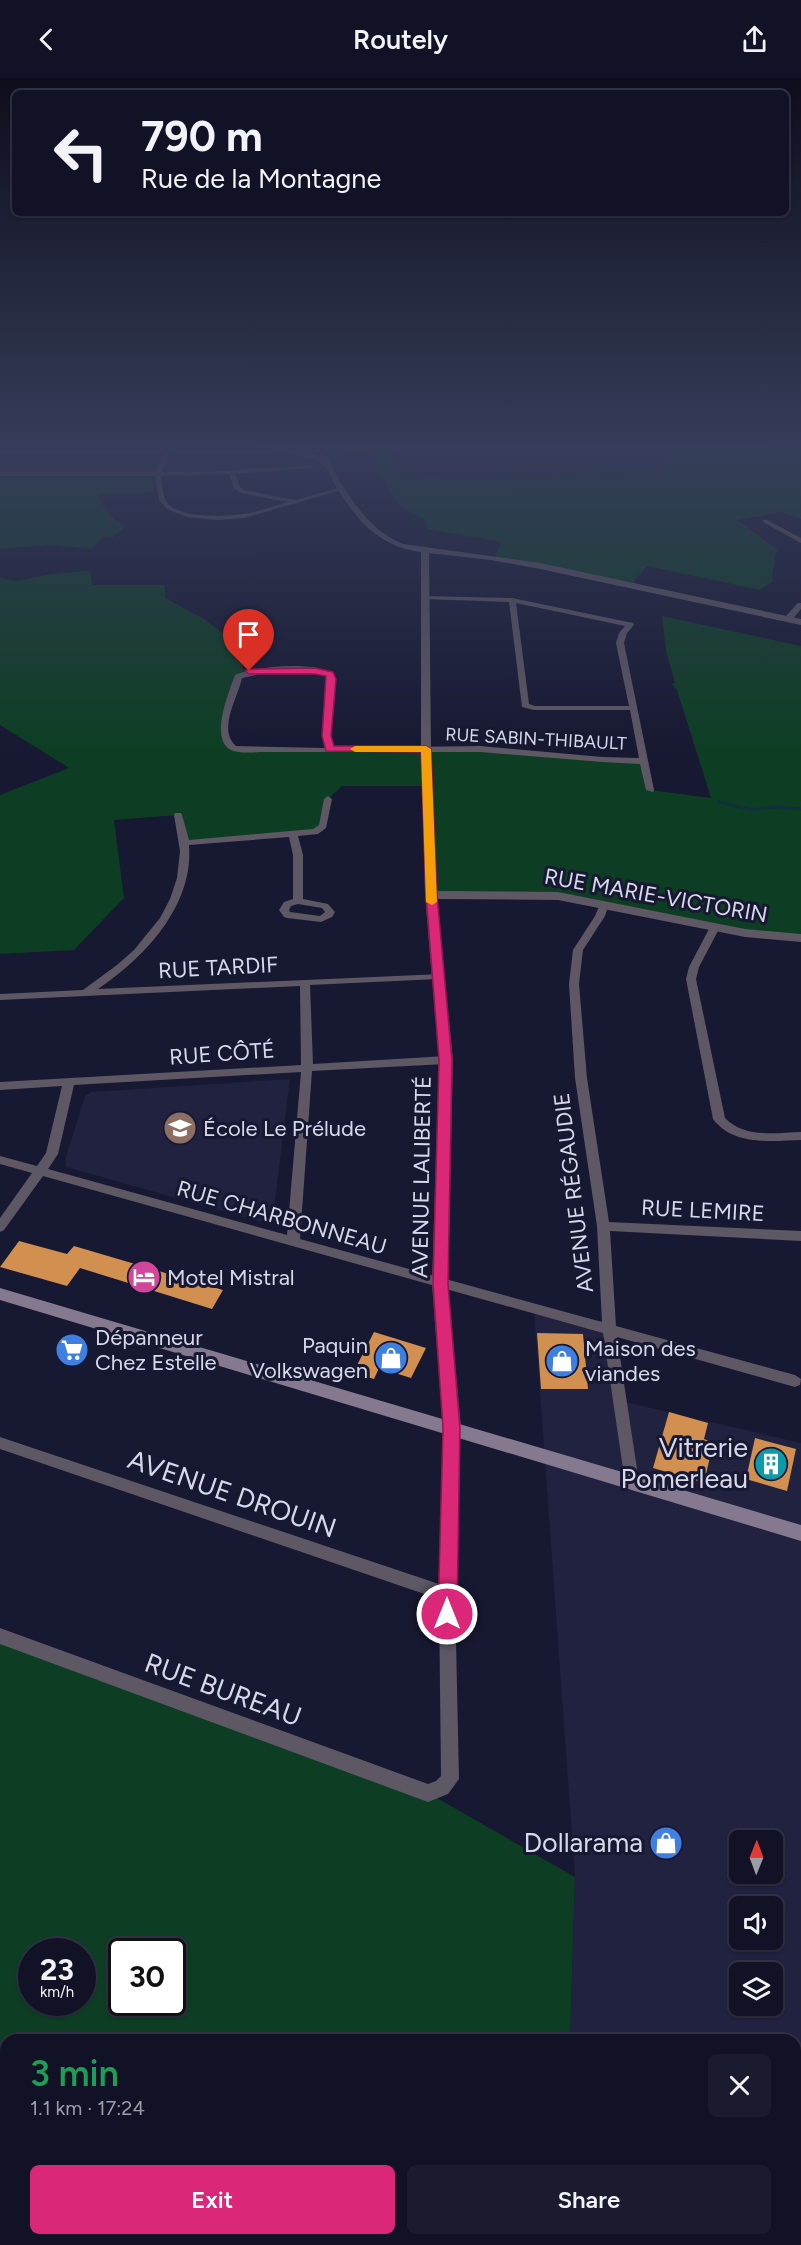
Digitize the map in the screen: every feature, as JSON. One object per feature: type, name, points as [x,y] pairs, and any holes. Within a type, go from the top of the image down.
[{"type":"main road","points":[[0,1294],[801,1533]]},
{"type":"street","points":[[412,547],[562,570],[801,622]]},
{"type":"street","name":"AVENUE LALIBERTÉ","points":[[425,549],[426,749],[431,895],[446,1060],[440,1284],[452,1428],[447,1594],[450,1779],[442,1788],[428,1793]]},
{"type":"street","points":[[425,597],[512,600],[630,625],[622,633],[620,640],[650,790]]},
{"type":"street","points":[[512,600],[525,705],[534,708],[633,708]]},
{"type":"street","points":[[788,619],[801,605]]},
{"type":"street","name":"RUE SABIN-THIBAULT","points":[[329,749],[327,736],[330,674],[315,671],[258,670],[238,677],[224,736],[228,744],[234,748],[252,749],[329,749],[494,749],[596,760],[643,761]]},
{"type":"street","points":[[184,843],[315,832],[323,826],[328,799]]},
{"type":"street","points":[[84,993],[131,959],[157,931],[177,890],[184,864],[184,843],[178,815]]},
{"type":"street","points":[[293,835],[298,855],[298,901]]},
{"type":"street","name":"RUE MARIE-VICTORIN","points":[[431,895],[533,895],[604,904],[745,933],[801,938]]},
{"type":"street","name":"AVENUE RÉGAUDIE","points":[[604,904],[600,916],[578,950],[574,984],[581,1078],[603,1226],[609,1329],[632,1482]]},
{"type":"street","points":[[715,927],[694,967],[691,979],[719,1119],[726,1129],[740,1134],[801,1137]]},
{"type":"street","name":"RUE TARDIF","points":[[0,997],[438,976]]},
{"type":"street","points":[[293,1241],[307,1067],[305,983]]},
{"type":"street","name":"RUE CÔTÉ","points":[[0,1086],[446,1060]]},
{"type":"street","points":[[0,1227],[52,1154],[69,1082]]},
{"type":"street","name":"RUE CHARBONNEAU","points":[[0,1160],[795,1381]]},
{"type":"street","name":"RUE LEMIRE","points":[[603,1226],[801,1236]]},
{"type":"street","name":"AVENUE DROUIN","points":[[0,1443],[447,1594]]},
{"type":"street","name":"RUE BUREAU","points":[[0,1636],[428,1793]]},
{"type":"shaded area","name":"École Le Prélude","points":[[290,1079],[272,1225],[66,1167],[65,1160],[85,1096],[91,1092]]},
{"type":"shaded area","points":[[534,1309],[609,1329],[621,1401],[801,1443],[801,2034],[570,2034],[575,1877]]},
{"type":"green space","points":[[499,547],[774,547],[778,550],[775,554],[772,582],[760,590],[647,566],[631,585],[495,558]]},
{"type":"green space","points":[[90,571],[92,585],[165,585],[165,598],[204,619],[237,644],[244,673],[238,677],[224,736],[234,748],[481,749],[643,761],[650,790],[711,798],[677,690],[672,684],[675,682],[666,651],[662,616],[801,646],[801,938],[745,933],[577,899],[431,895],[427,786],[342,786],[328,799],[323,826],[315,832],[184,843],[178,815],[114,820],[124,898],[74,950],[0,954],[0,795],[69,768],[0,725],[0,578],[16,581],[52,574]]},
{"type":"green space","points":[[0,1636],[428,1793],[575,1877],[570,2034],[0,2034]]},
{"type":"building","name":"Motel Mistral","points":[[19,1241],[67,1254],[74,1246],[223,1290],[212,1309],[80,1268],[67,1286],[0,1267]]},
{"type":"building","name":"Paquin Volkswagen","points":[[374,1332],[426,1348],[411,1378],[379,1368],[374,1379],[353,1373]]},
{"type":"building","name":"Maison des viandes","points":[[537,1333],[583,1334],[588,1389],[541,1389]]},
{"type":"building","points":[[669,1412],[708,1423],[704,1439],[709,1441],[705,1456],[710,1457],[704,1483],[653,1468]]},
{"type":"building","name":"Vitrerie Pomerleau","points":[[755,1438],[796,1449],[787,1491],[746,1479]]},
{"type":"waterway","points":[[719,802],[751,810],[771,807],[801,809]]},
{"type":"slow traffic","points":[[355,749],[426,749],[432,902]]},
{"type":"place","name":"École Le Prélude","points":[[180,1128]]},
{"type":"place","name":"Motel Mistral","points":[[144,1277]]},
{"type":"place","name":"Dépanneur Chez Estelle","points":[[72,1350]]},
{"type":"place","name":"Paquin Volkswagen","points":[[391,1358]]},
{"type":"place","name":"Maison des viandes","points":[[562,1361]]},
{"type":"place","name":"Vitrerie Pomerleau","points":[[771,1464]]},
{"type":"place","name":"Dollarama","points":[[666,1843]]},
{"type":"route","points":[[249,671],[315,671],[330,674],[327,736],[329,749],[426,749],[431,895],[446,1060],[440,1284],[452,1428],[447,1614]]}]
